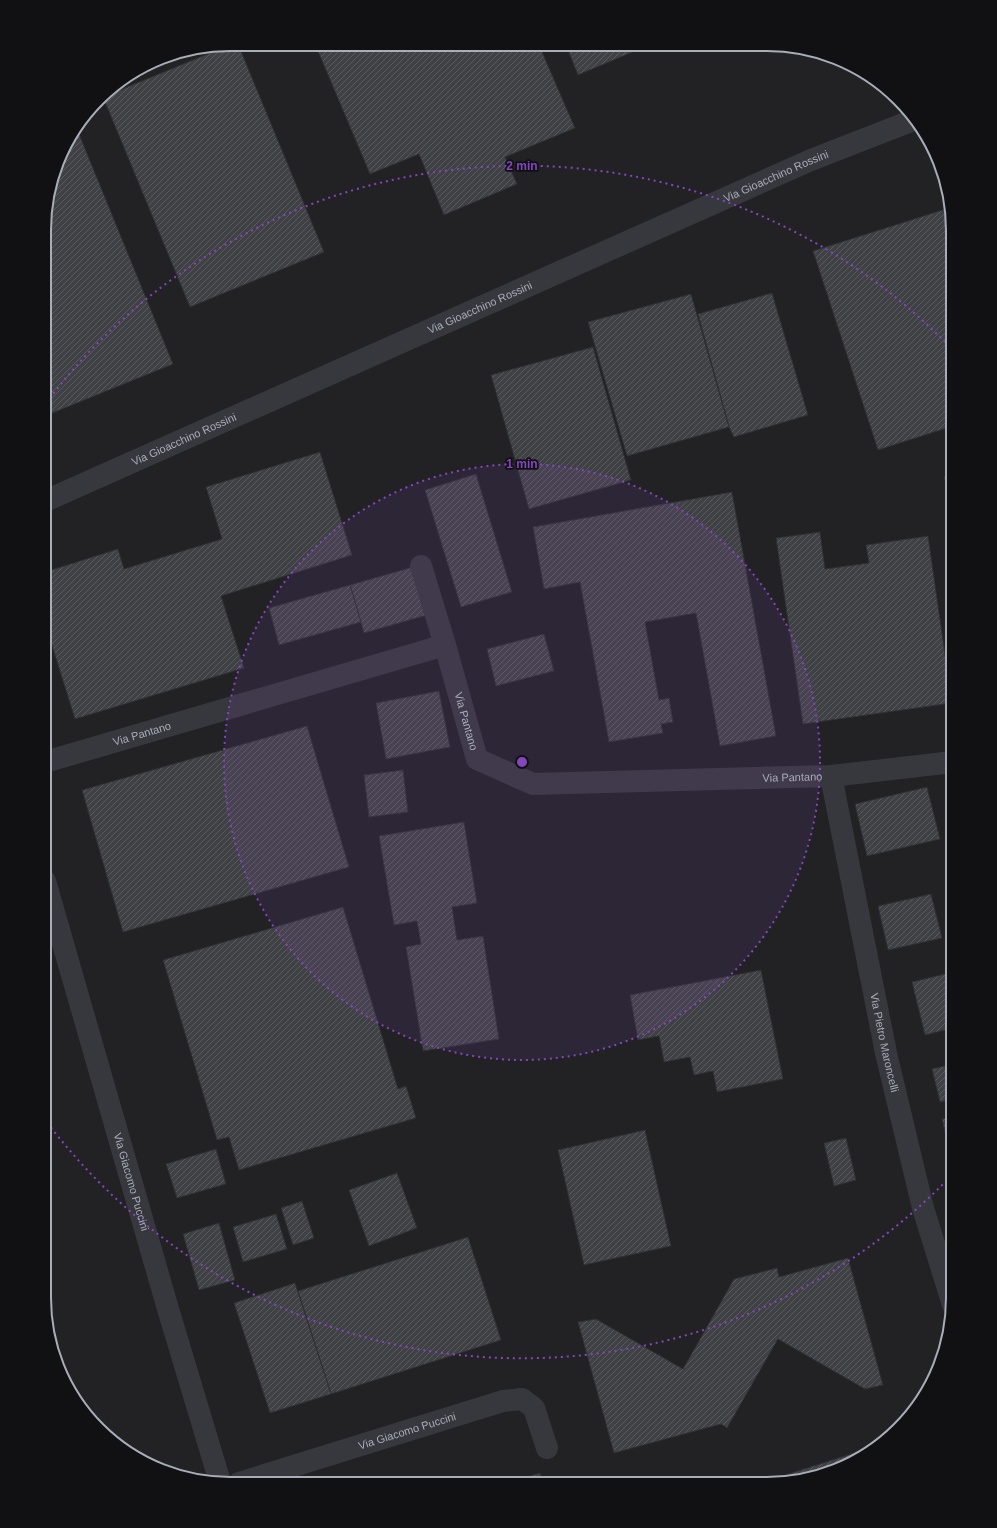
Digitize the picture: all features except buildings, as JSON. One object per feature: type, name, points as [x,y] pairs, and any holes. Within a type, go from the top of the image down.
[{"type":"street","name":"Via Gioacchino Rossini","points":[[51,498],[811,160],[909,122]]},
{"type":"street","points":[[421,566],[445,645]]},
{"type":"street","name":"Via Pantano","points":[[51,760],[445,645],[477,759],[533,784],[831,776],[946,763]]},
{"type":"street","name":"Via Pietro Maroncelli","points":[[831,776],[886,1052],[923,1208],[946,1282]]},
{"type":"street","name":"Via Giacomo Puccini","points":[[51,902],[168,1309],[218,1477]]},
{"type":"street","name":"Via Giacomo Puccini","points":[[255,1477],[504,1401],[522,1399],[534,1408],[547,1448]]},
{"type":"shaded area","points":[[218,51],[779,51],[802,54],[825,60],[846,69],[876,88],[902,112],[928,151],[937,172],[943,195],[946,218],[946,1310],[943,1333],[937,1356],[928,1377],[916,1397],[902,1416],[885,1433],[846,1459],[825,1468],[802,1474],[779,1477],[218,1477],[195,1474],[172,1468],[151,1459],[131,1447],[112,1433],[95,1416],[69,1377],[60,1356],[54,1333],[51,1310],[51,218],[54,195],[60,172],[69,151],[88,121],[103,103],[121,88],[151,69],[172,60],[195,54]]}]
